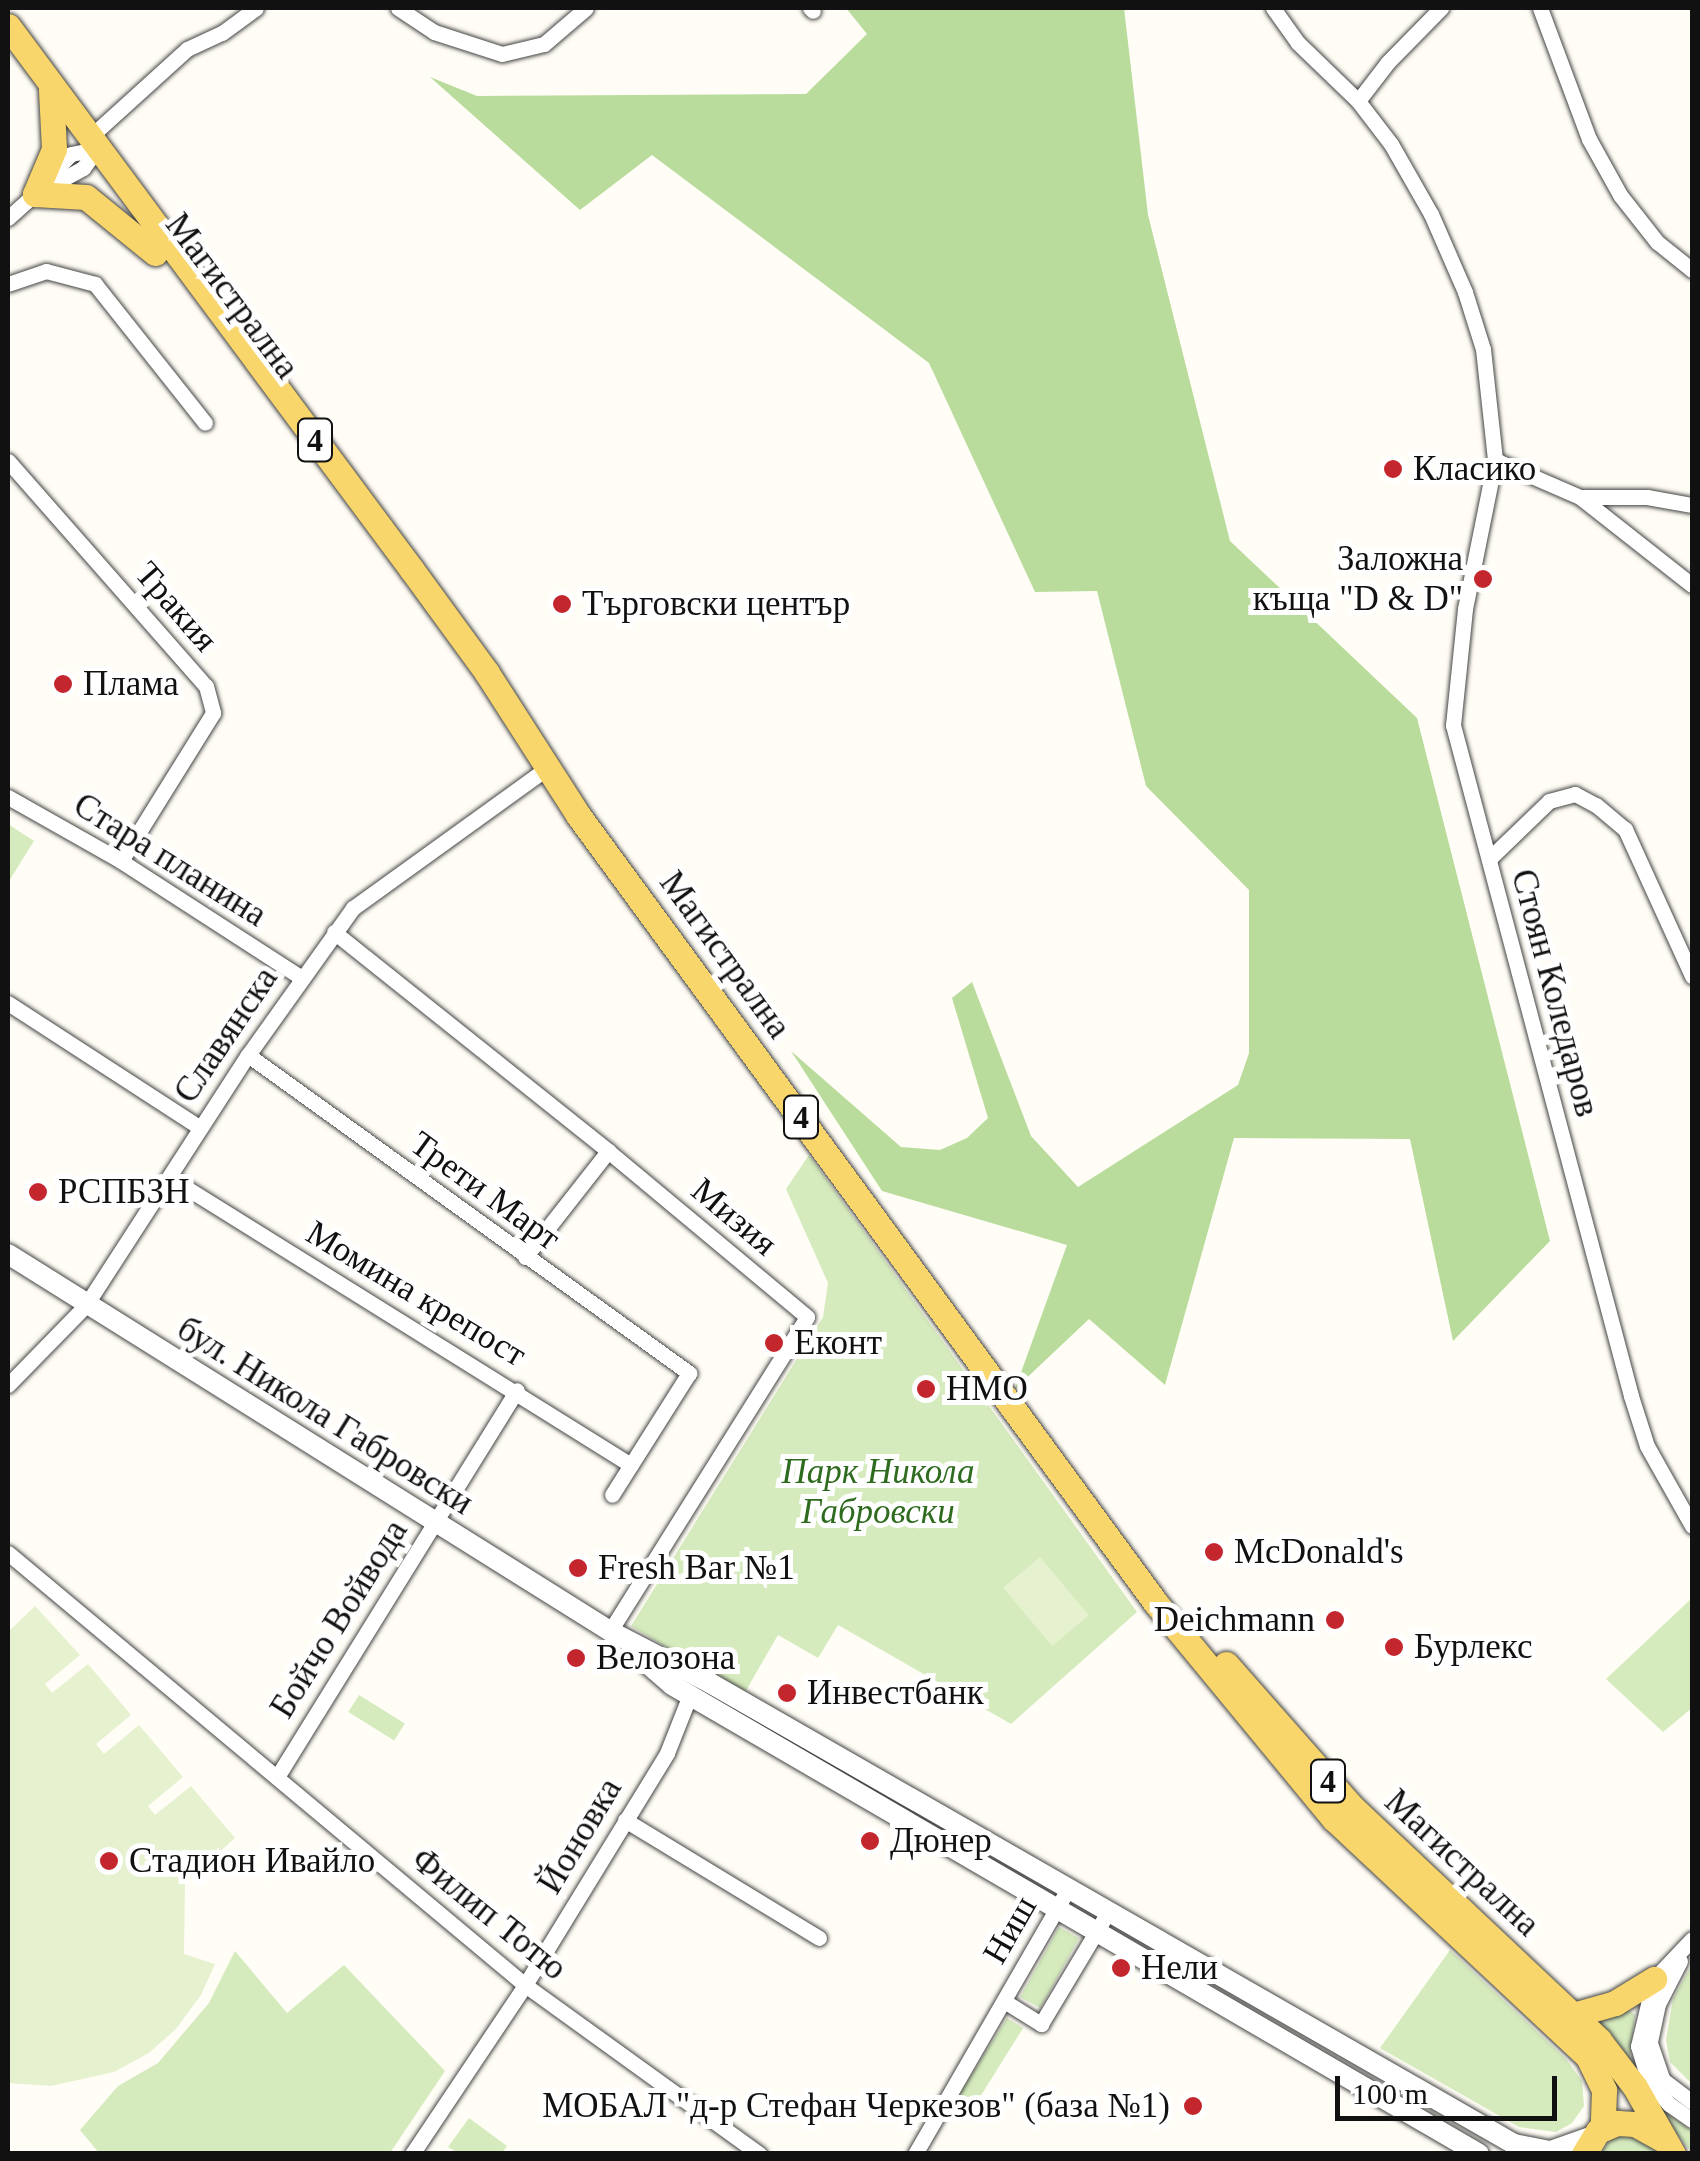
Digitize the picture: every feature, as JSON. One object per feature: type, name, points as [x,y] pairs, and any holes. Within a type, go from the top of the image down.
[{"type":"main road","name":"Магистрална","points":[[10,32],[486,673],[546,769],[1155,1602],[1334,1820],[1588,2057],[1604,2090],[1593,2139]]},
{"type":"main road","points":[[46,80],[54,149],[35,194],[86,198],[155,253]]},
{"type":"main road","name":"Магистрална","points":[[94,150],[155,253],[486,697],[529,742]]},
{"type":"main road","name":"Магистрална","points":[[1046,1450],[1354,1810],[1615,2058],[1671,2150]]},
{"type":"main road","points":[[1573,2015],[1615,2003],[1654,1979]]},
{"type":"main road","name":"Магистрална","points":[[1593,2139],[1635,2124],[1671,2150]]},
{"type":"street","points":[[8,218],[35,194],[72,176],[187,49],[222,33],[256,8]]},
{"type":"street","points":[[398,8],[434,32],[502,54],[544,44],[586,8]]},
{"type":"street","name":"Стоян Коледаров","points":[[1272,8],[1392,144],[1430,214],[1465,292],[1483,349],[1495,460],[1466,609],[1453,725],[1631,1396],[1648,1446],[1692,1526]]},
{"type":"street","points":[[1358,102],[1388,62],[1441,8]]},
{"type":"street","points":[[1540,8],[1588,139],[1620,195],[1657,242],[1692,270]]},
{"type":"street","points":[[8,284],[46,270],[95,284],[205,423]]},
{"type":"street","points":[[1495,460],[1580,497],[1692,584]]},
{"type":"street","name":"Тракия","points":[[8,461],[206,686],[213,713],[120,861]]},
{"type":"street","points":[[1580,497],[1648,497],[1692,504]]},
{"type":"street","name":"Славянска","points":[[8,1385],[86,1305],[200,1127],[334,932],[370,893],[546,769]]},
{"type":"street","points":[[1488,859],[1549,801],[1575,794],[1625,829],[1687,953],[1692,976]]},
{"type":"street","name":"Стара планина","points":[[8,797],[120,861],[300,977]]},
{"type":"street","name":"Мизия","points":[[334,932],[608,1151],[806,1317],[610,1630]]},
{"type":"street","points":[[8,1003],[200,1127]]},
{"type":"street","name":"Трети Март","points":[[248,1055],[690,1373],[631,1465]]},
{"type":"street","points":[[525,1257],[608,1151]]},
{"type":"street","name":"Момина крепост","points":[[168,1178],[517,1390],[631,1465]]},
{"type":"street","name":"бул. Никола Габровски","points":[[8,1254],[610,1630],[1514,2144],[1552,2152],[1593,2139]]},
{"type":"street","name":"Бойчо Войвода","points":[[276,1777],[517,1390]]},
{"type":"street","points":[[612,1495],[631,1465]]},
{"type":"street","name":"Филип Тотю","points":[[8,1553],[526,1986],[758,2154]]},
{"type":"street","name":"бул. Никола Габровски","points":[[610,1630],[690,1695],[1479,2154]]},
{"type":"street","name":"Йоновка","points":[[412,2154],[526,1986],[667,1752],[690,1695]]},
{"type":"street","points":[[625,1820],[820,1938]]},
{"type":"street","name":"Ниш","points":[[916,2154],[1068,1889]]},
{"type":"street","points":[[1096,1932],[1108,1912]]},
{"type":"street","name":"Ниш","points":[[1004,2001],[1041,2024],[1096,1932]]},
{"type":"street","points":[[1692,1942],[1654,1979],[1641,2020],[1638,2057],[1659,2095],[1692,2120]]},
{"type":"street","points":[[1692,1942],[1663,1992],[1650,2042],[1662,2080],[1692,2102]]},
{"type":"green space","points":[[846,8],[1124,8],[1148,215],[1230,541],[1417,718],[1550,1241],[1453,1341],[1410,1139],[1234,1138],[1165,1385],[1089,1319],[1015,1389],[1067,1245],[882,1191],[791,1051],[901,1147],[940,1150],[967,1138],[988,1118],[952,998],[972,982],[1031,1136],[1078,1187],[1238,1085],[1249,1053],[1249,890],[1146,786],[1097,591],[1035,592],[929,363],[652,155],[580,210],[430,77],[477,96],[806,94],[867,34]]},
{"type":"green space","points":[[8,824],[34,841],[9,881],[8,880]]},
{"type":"green space","name":"Парк Никола Габровски","points":[[809,1155],[1137,1612],[1011,1724],[838,1625],[818,1658],[778,1635],[744,1694],[631,1626],[823,1317],[828,1283],[786,1189]]},
{"type":"green space","points":[[1040,1557],[1089,1615],[1052,1646],[1003,1588]]},
{"type":"green space","points":[[1692,1598],[1692,1708],[1663,1732],[1606,1679]]},
{"type":"green space","name":"Стадион Ивайло","points":[[35,1606],[80,1655],[45,1684],[52,1693],[88,1664],[131,1715],[96,1744],[104,1754],[139,1725],[183,1777],[148,1806],[155,1815],[191,1786],[235,1838],[185,1883],[184,1954],[215,1964],[201,1995],[176,2029],[149,2053],[114,2072],[51,2086],[8,2083],[8,1632]]},
{"type":"green space","points":[[359,1695],[405,1724],[394,1741],[348,1712]]},
{"type":"green space","points":[[1059,1927],[1079,1938],[1040,2008],[1020,1997]]},
{"type":"green space","points":[[1450,1950],[1566,2059],[1582,2081],[1584,2106],[1572,2123],[1556,2132],[1519,2127],[1380,2048]]},
{"type":"green space","points":[[235,1951],[287,2013],[344,1965],[445,2071],[390,2153],[99,2153],[80,2130],[118,2086],[158,2063],[209,2003]]},
{"type":"green space","points":[[1692,1964],[1692,2084],[1670,2062],[1666,2040],[1673,1999]]},
{"type":"green space","points":[[1625,2007],[1635,2015],[1630,2057],[1639,2084],[1659,2108],[1692,2131],[1692,2153],[1591,2024],[1593,2018]]},
{"type":"green space","points":[[1007,2018],[1023,2028],[972,2110],[956,2100]]},
{"type":"green space","points":[[469,2118],[507,2146],[502,2153],[458,2153],[448,2147]]},
{"type":"green space","points":[[1637,2135],[1658,2153],[1601,2154],[1611,2139]]},
{"type":"place","name":"Класико","points":[[1393,469]]},
{"type":"place","name":"Заложна къща \"D & D\"","points":[[1483,579]]},
{"type":"place","name":"Търговски център","points":[[562,604]]},
{"type":"place","name":"Плама","points":[[63,684]]},
{"type":"place","name":"РСПБЗН","points":[[38,1192]]},
{"type":"place","name":"Еконт","points":[[774,1343]]},
{"type":"place","name":"HMO","points":[[926,1389]]},
{"type":"place","name":"McDonald's","points":[[1214,1552]]},
{"type":"place","name":"Fresh Bar №1","points":[[578,1568]]},
{"type":"place","name":"Deichmann","points":[[1335,1620]]},
{"type":"place","name":"Бурлекс","points":[[1394,1647]]},
{"type":"place","name":"Велозона","points":[[576,1658]]},
{"type":"place","name":"Инвестбанк","points":[[787,1693]]},
{"type":"place","name":"Дюнер","points":[[870,1841]]},
{"type":"place","name":"Стадион Ивайло","points":[[109,1861]]},
{"type":"place","name":"Нели","points":[[1121,1968]]},
{"type":"place","name":"МОБАЛ \"д-р Стефан Черкезов\" (база №1)","points":[[1193,2106]]}]
